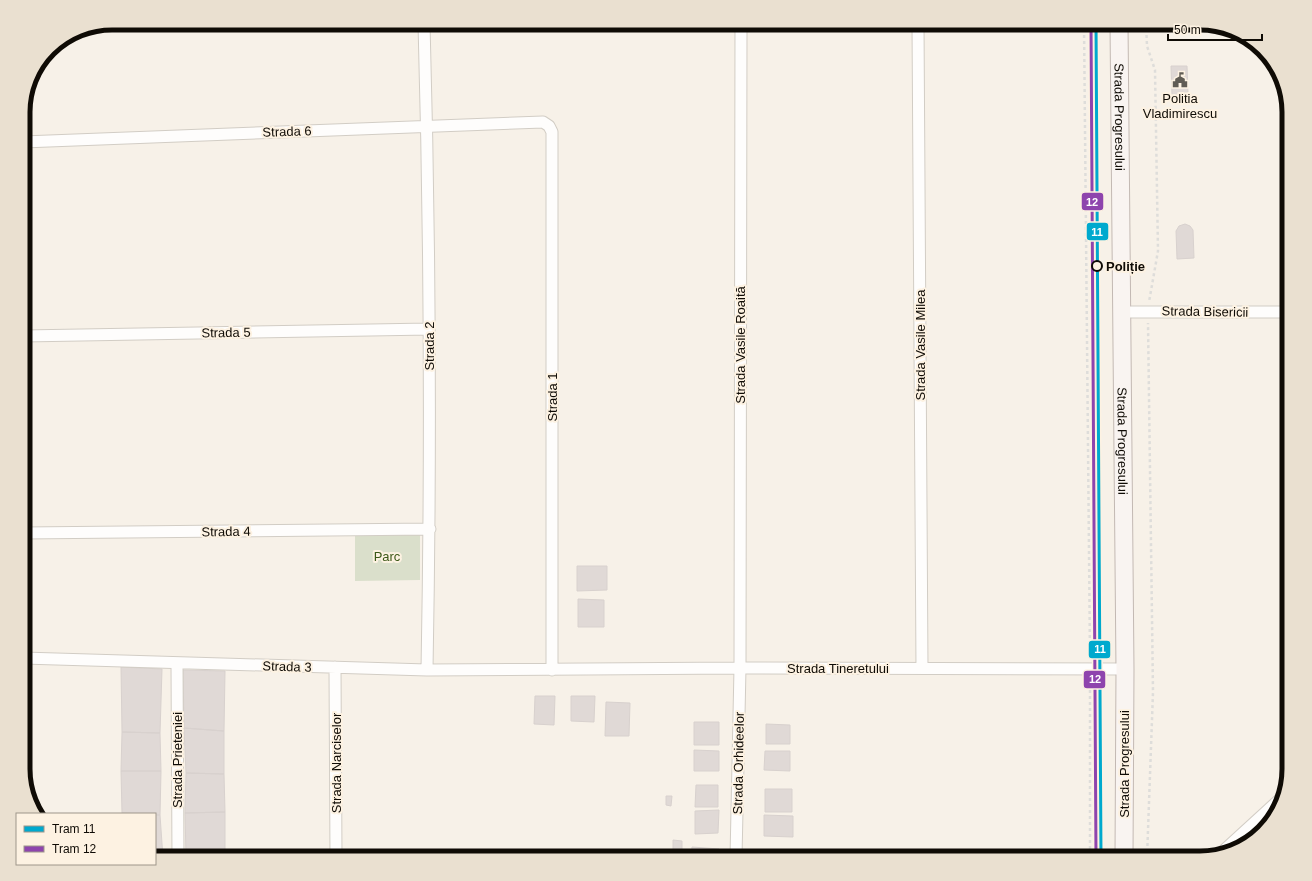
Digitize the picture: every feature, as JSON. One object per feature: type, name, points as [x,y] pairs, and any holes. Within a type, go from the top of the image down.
[{"type":"main road","name":"Strada Progresului","points":[[1119,30],[1125,669],[1124,851]]},
{"type":"street","name":"Strada 2","points":[[424,30],[429,329],[430,529],[427,670]]},
{"type":"street","name":"Strada Vasile Roaită","points":[[740,668],[741,30]]},
{"type":"street","name":"Strada Vasile Milea","points":[[918,30],[922,668]]},
{"type":"street","name":"Strada 6","points":[[30,142],[542,122],[549,126]]},
{"type":"street","name":"Strada 1","points":[[549,126],[552,132],[552,670]]},
{"type":"street","name":"Strada Bisericii","points":[[1121,312],[1282,312]]},
{"type":"street","name":"Strada 5","points":[[30,336],[429,329]]},
{"type":"street","name":"Strada 4","points":[[30,534],[430,529]]},
{"type":"street","name":"Strada 3","points":[[30,658],[427,670],[552,670]]},
{"type":"street","name":"Strada Prieteniei","points":[[177,663],[178,851]]},
{"type":"street","name":"Strada Narciselor","points":[[335,667],[336,851]]},
{"type":"street","name":"Strada Tineretului","points":[[552,670],[740,668],[1125,669]]},
{"type":"street","name":"Strada Orhideelor","points":[[736,851],[740,668]]},
{"type":"street","points":[[1232,845],[1265,819]]},
{"type":"path","points":[[1084,30],[1090,669],[1090,851]]},
{"type":"path","points":[[1146,30],[1147,46],[1155,70],[1158,251],[1147,311],[1153,676],[1147,851]]},
{"type":"green space","name":"Parc","points":[[420,531],[420,580],[355,581],[355,532]]},
{"type":"building","name":"Politia Vladimirescu","points":[[1171,66],[1187,66],[1188,94],[1172,95]]},
{"type":"building","points":[[1185,224],[1190,226],[1193,230],[1194,258],[1177,259],[1176,231],[1179,226]]},
{"type":"building","points":[[577,566],[607,566],[607,590],[577,591]]},
{"type":"building","points":[[578,599],[604,600],[604,627],[578,627]]},
{"type":"building","points":[[121,667],[162,669],[160,733],[122,732]]},
{"type":"building","points":[[183,670],[225,671],[224,731],[184,728]]},
{"type":"building","points":[[535,696],[555,696],[554,725],[534,724]]},
{"type":"building","points":[[571,696],[595,696],[594,722],[571,721]]},
{"type":"building","points":[[606,702],[630,703],[629,736],[605,736]]},
{"type":"building","points":[[694,722],[719,722],[719,745],[694,745]]},
{"type":"building","points":[[766,724],[790,725],[790,744],[766,744]]},
{"type":"building","points":[[184,728],[224,731],[224,774],[186,773]]},
{"type":"building","points":[[122,732],[160,733],[161,771],[121,771]]},
{"type":"building","points":[[694,750],[719,751],[719,771],[694,771]]},
{"type":"building","points":[[765,751],[790,751],[790,771],[764,770]]},
{"type":"building","points":[[121,771],[161,771],[160,815],[156,815],[156,813],[122,813]]},
{"type":"building","points":[[186,773],[224,774],[225,812],[185,813]]},
{"type":"building","points":[[696,785],[718,785],[718,807],[695,807]]},
{"type":"building","points":[[765,789],[792,789],[792,812],[765,812]]},
{"type":"building","points":[[666,796],[672,796],[671,806],[666,805]]},
{"type":"building","points":[[719,810],[718,833],[695,834],[695,811]]},
{"type":"building","points":[[225,812],[225,851],[186,851],[185,813]]},
{"type":"building","points":[[156,815],[160,815],[163,851],[156,851]]},
{"type":"building","points":[[764,815],[793,816],[793,837],[764,836]]},
{"type":"building","points":[[673,840],[682,841],[682,850],[673,850]]},
{"type":"building","points":[[692,847],[719,849],[719,851],[692,851]]},
{"type":"tram line","name":"12","points":[[1091,30],[1096,851]]},
{"type":"tram line","name":"11","points":[[1096,30],[1101,851]]},
{"type":"place","name":"Politia Vladimirescu","points":[[1180,80]]},
{"type":"place","name":"Poliție","points":[[1097,266]]}]
